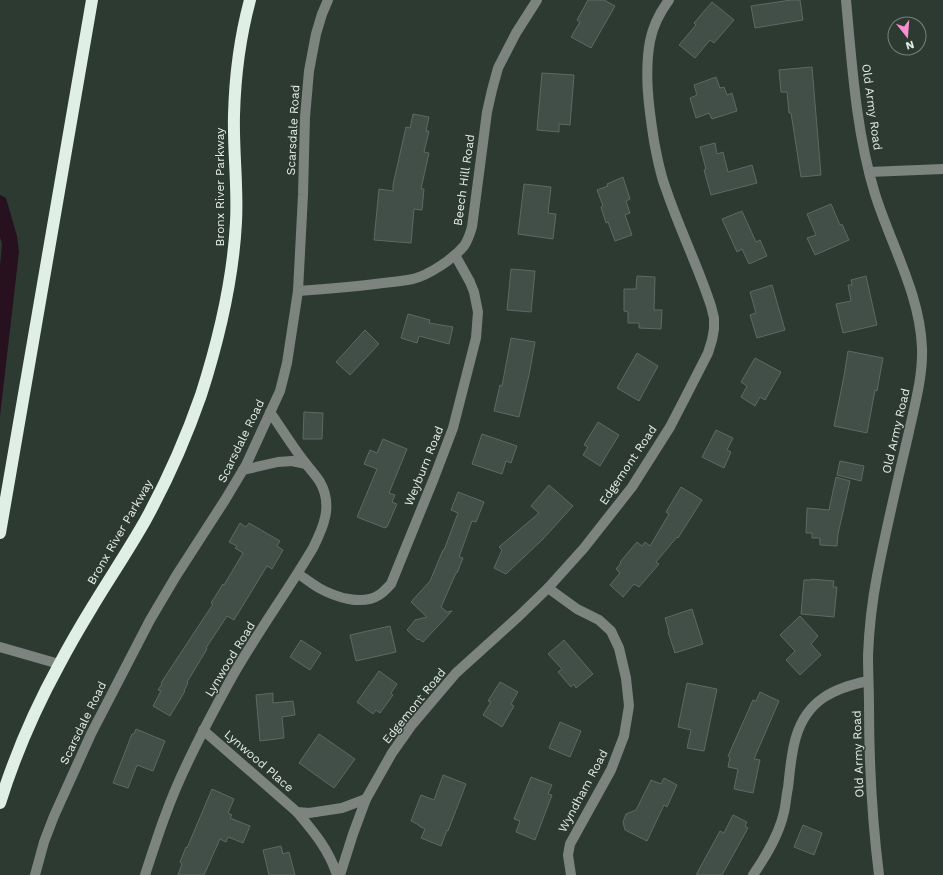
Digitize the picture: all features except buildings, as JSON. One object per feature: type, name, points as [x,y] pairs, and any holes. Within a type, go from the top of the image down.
[{"type":"highway","points":[[0,533],[92,0]]},
{"type":"highway","name":"Bronx River Parkway","points":[[0,803],[26,734],[59,664],[146,520],[161,490],[190,424],[212,360],[228,291],[233,254],[236,221],[234,116],[236,82],[240,48],[250,0]]},
{"type":"street","name":"Scarsdale Road","points":[[35,875],[44,842],[54,816],[91,734],[114,688],[176,576],[226,500],[243,470],[280,391],[287,363],[298,291],[305,117],[309,71],[316,34],[328,0]]},
{"type":"street","name":"Beech Hill Road","points":[[298,291],[372,284],[414,278],[431,271],[455,255],[463,247],[469,238],[472,227],[487,112],[498,68],[506,50],[537,0]]},
{"type":"street","name":"Edgemont Road","points":[[340,875],[366,798],[392,753],[411,726],[456,674],[548,588],[584,548],[632,487],[670,427],[708,352],[712,340],[714,318],[711,306],[665,187],[658,160],[649,103],[648,57],[650,41],[660,13],[669,0]]},
{"type":"street","name":"Old Army Road","points":[[846,0],[858,115],[869,172],[876,196],[909,285],[918,317],[922,347],[922,362],[918,393],[883,547],[871,615],[868,654],[870,766],[879,875]]},
{"type":"street","points":[[869,172],[943,169]]},
{"type":"street","name":"Weyburn Road","points":[[298,574],[319,588],[356,600],[365,600],[380,595],[390,584],[454,428],[476,338],[478,312],[474,292],[455,255]]},
{"type":"street","name":"Lynwood Road","points":[[146,875],[154,846],[185,767],[232,676],[298,574],[318,539],[325,520],[327,501],[320,483],[270,412]]},
{"type":"street","points":[[243,470],[278,462],[292,461],[306,464]]},
{"type":"street","name":"Wyndham Road","points":[[548,588],[577,609],[599,620],[611,631],[619,648],[626,678],[629,706],[624,736],[611,770],[570,844],[568,855],[571,875]]},
{"type":"street","points":[[0,646],[59,664]]},
{"type":"street","points":[[754,875],[768,852],[784,813],[795,742],[805,716],[815,704],[826,696],[845,687],[868,681]]},
{"type":"street","name":"Lynwood Place","points":[[204,730],[297,812],[324,846],[332,862],[336,875]]},
{"type":"street","points":[[297,812],[310,813],[342,808],[366,798]]},
{"type":"shaded area","points":[[0,195],[6,198],[17,236],[19,252],[0,416],[0,266],[2,244],[0,237]]}]
